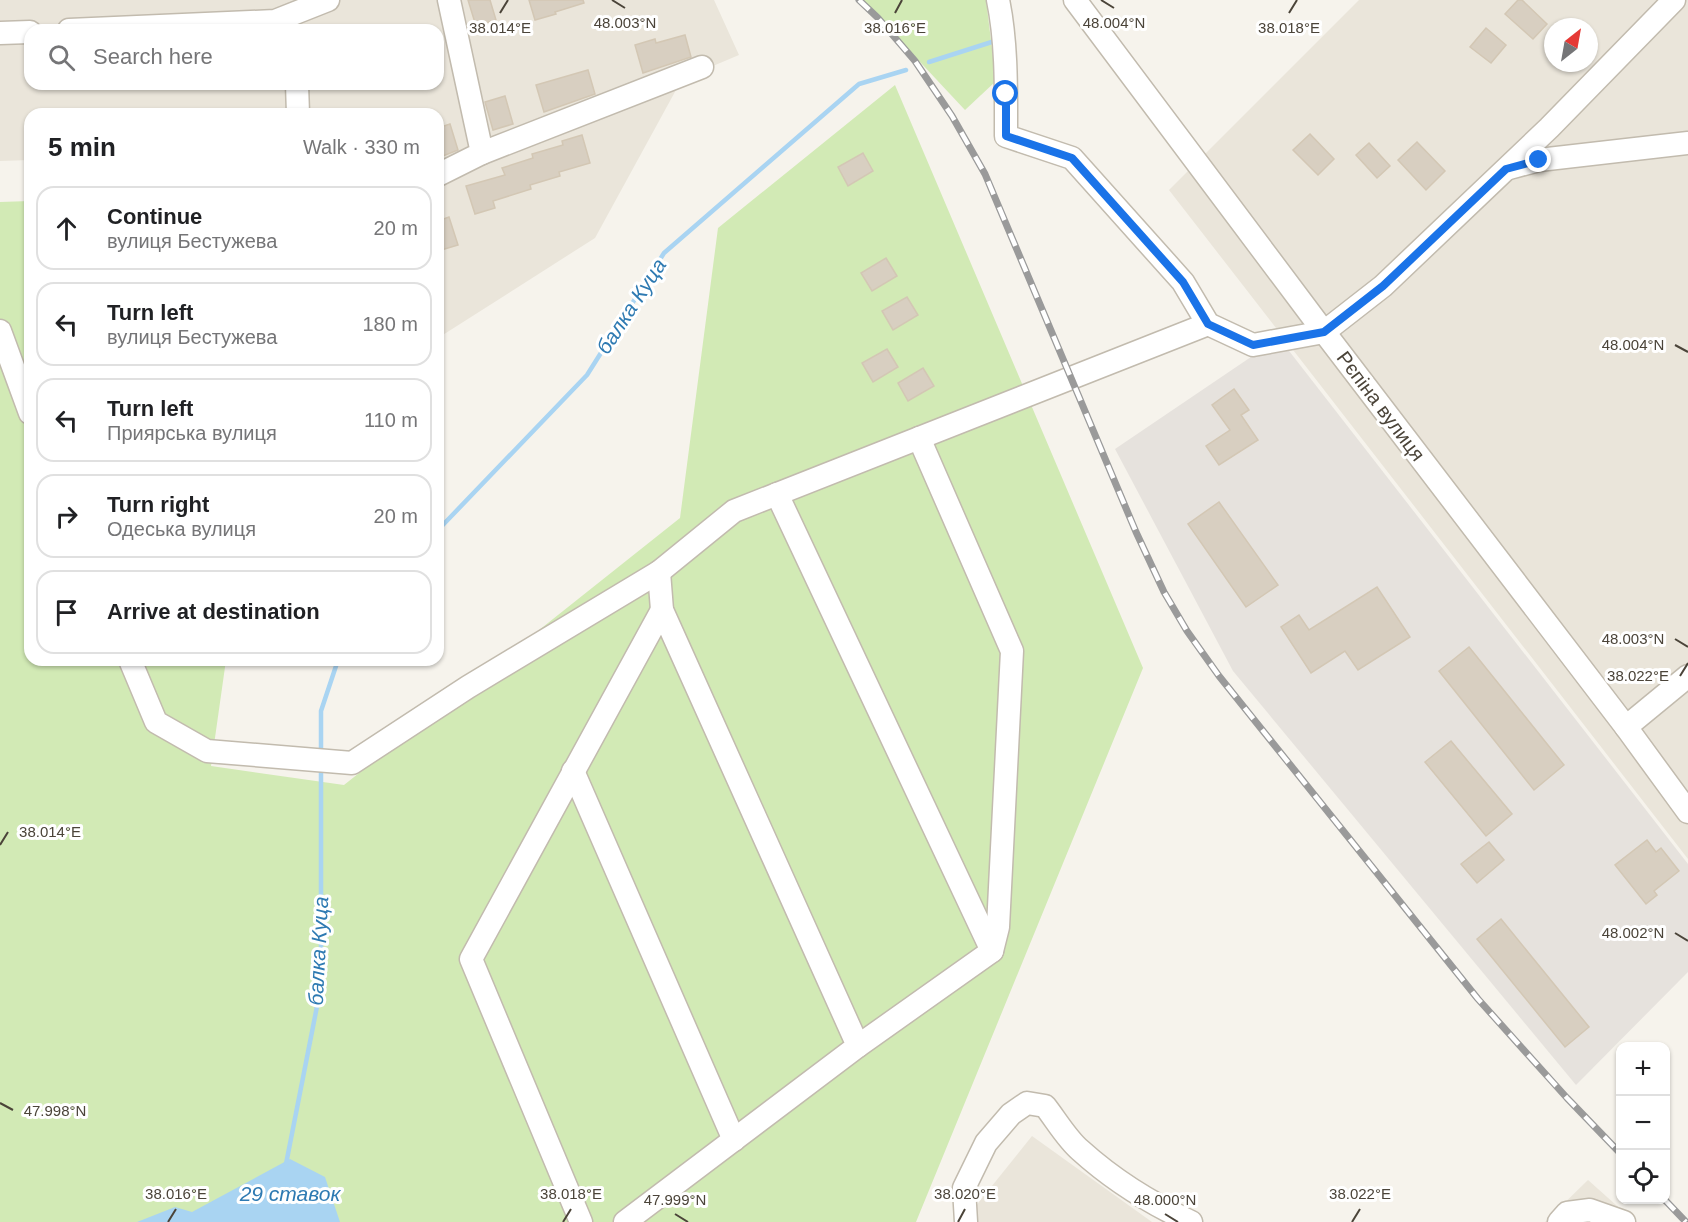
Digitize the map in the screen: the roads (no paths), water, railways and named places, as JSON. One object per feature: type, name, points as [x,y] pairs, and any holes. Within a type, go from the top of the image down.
[{"type":"street","points":[[206,24],[294,22],[328,0]]},
{"type":"street","points":[[449,0],[482,153]]},
{"type":"street","points":[[998,0],[1006,94],[1006,136],[1072,158],[1183,282],[1208,324],[1253,345],[1324,332],[1383,286],[1549,128],[1674,0]]},
{"type":"street","name":"Рєпіна вулиця","points":[[1075,0],[1688,812]]},
{"type":"street","points":[[0,33],[24,32]]},
{"type":"street","points":[[444,172],[482,153],[702,67]]},
{"type":"street","points":[[297,90],[298,108]]},
{"type":"street","points":[[1506,169],[1539,160],[1688,143]]},
{"type":"street","points":[[133,666],[156,722],[207,751],[352,763],[468,687],[659,572],[734,511],[1208,324]]},
{"type":"street","points":[[0,331],[24,397]]},
{"type":"street","points":[[625,1222],[858,1046],[992,951],[998,927],[1012,651],[920,438]]},
{"type":"street","points":[[777,494],[992,951]]},
{"type":"street","points":[[659,572],[662,610],[858,1046]]},
{"type":"street","points":[[581,1222],[471,959],[662,610]]},
{"type":"street","points":[[1626,727],[1688,676]]},
{"type":"street","points":[[573,771],[734,1140]]},
{"type":"street","points":[[966,1222],[964,1188],[986,1143],[1011,1114],[1027,1104],[1045,1106],[1078,1149],[1120,1181],[1173,1214],[1191,1222]]},
{"type":"street","points":[[1559,1222],[1567,1213],[1590,1210],[1624,1222]]},
{"type":"water","name":"29 ставок","points":[[290,1159],[325,1177],[340,1222],[137,1222],[175,1207],[192,1212]]},
{"type":"waterway","name":"балка Куца","points":[[929,62],[998,40]]},
{"type":"waterway","name":"балка Куца","points":[[444,524],[587,375],[664,253],[859,84],[906,70]]},
{"type":"waterway","name":"балка Куца","points":[[321,753],[321,711],[336,666]]},
{"type":"waterway","name":"балка Куца","points":[[286,1164],[321,986],[321,768]]},
{"type":"railway","points":[[859,0],[878,18],[915,61],[952,116],[985,174],[1136,532],[1164,592],[1187,631],[1219,676],[1478,999],[1617,1150]]},
{"type":"railway","points":[[1669,1204],[1686,1222]]}]
